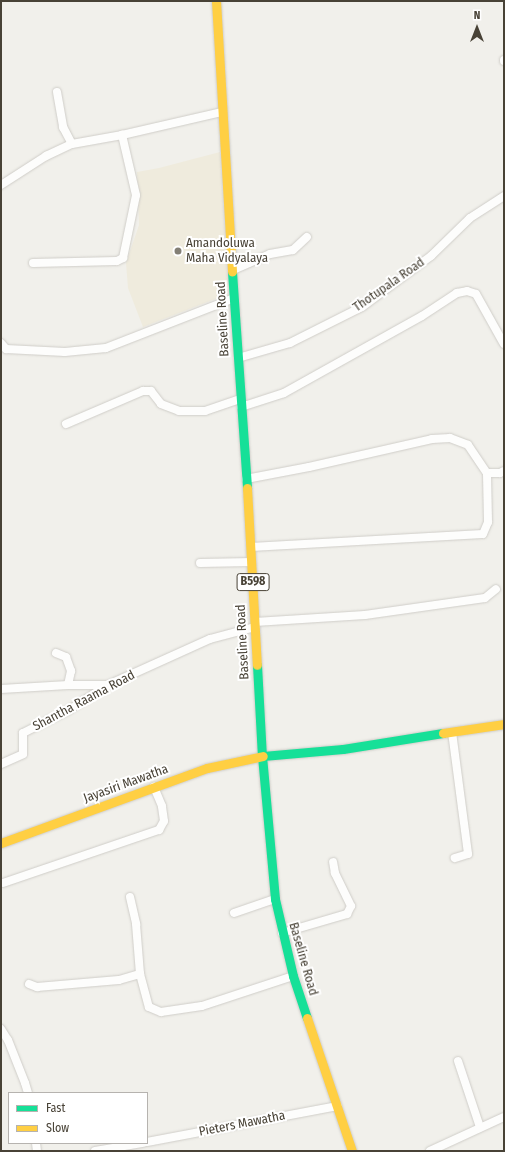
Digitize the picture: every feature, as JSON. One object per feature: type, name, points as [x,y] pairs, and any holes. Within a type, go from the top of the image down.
[{"type":"main road","name":"Baseline Road","points":[[216,1],[240,403],[252,548],[262,756],[275,899],[293,976],[352,1151]]},
{"type":"main road","name":"Jayasiri Mawatha","points":[[1,843],[207,768],[262,756],[343,748],[504,724]]},
{"type":"street","points":[[56,92],[63,127],[72,144]]},
{"type":"street","points":[[1,185],[46,156],[72,144],[122,135],[222,112]]},
{"type":"street","points":[[33,263],[117,261],[123,258],[136,196],[122,135]]},
{"type":"street","name":"Thotupala Road","points":[[238,358],[290,343],[362,307],[431,256],[470,218],[504,196]]},
{"type":"street","points":[[233,270],[270,254],[293,250],[307,237]]},
{"type":"street","points":[[66,424],[143,391],[151,391],[161,404],[179,411],[205,411],[284,393],[422,316],[457,293],[467,291],[476,294],[504,344]]},
{"type":"street","points":[[1,343],[6,349],[65,352],[106,348],[234,298]]},
{"type":"street","points":[[246,479],[309,467],[432,439],[450,438],[468,445],[487,473],[488,522],[482,534],[252,548]]},
{"type":"street","points":[[487,473],[500,473],[504,471]]},
{"type":"street","points":[[200,563],[252,562]]},
{"type":"street","name":"Shantha Raama Road","points":[[1,764],[23,754],[23,733],[69,710],[108,685],[210,639],[255,625],[373,614],[485,598],[496,589]]},
{"type":"street","points":[[56,654],[66,656],[70,671],[68,684]]},
{"type":"street","points":[[1,689],[68,684],[108,685]]},
{"type":"street","points":[[452,732],[468,854],[455,858]]},
{"type":"street","points":[[2,883],[159,830],[164,821],[162,806],[154,787]]},
{"type":"street","points":[[282,933],[347,914],[351,906],[335,873],[333,862]]},
{"type":"street","points":[[130,897],[136,924],[140,974],[149,1007],[161,1012],[202,1006],[293,976]]},
{"type":"street","points":[[234,913],[275,899]]},
{"type":"street","points":[[29,984],[37,987],[112,980],[140,974]]},
{"type":"street","points":[[1,1029],[8,1040],[28,1092]]},
{"type":"street","points":[[458,1061],[480,1127]]},
{"type":"street","name":"Pieters Mawatha","points":[[95,1151],[143,1145],[338,1106]]},
{"type":"street","points":[[430,1151],[504,1117]]},
{"type":"shaded area","name":"Amandoluwa Maha Vidyalaya","points":[[220,152],[228,294],[143,327],[128,288],[126,263],[139,225],[137,172],[159,168]]},
{"type":"traffic: fast","points":[[232,272],[247,488]]},
{"type":"traffic: fast","points":[[257,665],[262,756],[275,899],[293,976],[307,1018]]},
{"type":"traffic: fast","points":[[263,756],[343,749],[443,733]]},
{"type":"traffic: slow","points":[[216,1],[232,272]]},
{"type":"traffic: slow","points":[[247,488],[257,665]]},
{"type":"traffic: slow","points":[[443,733],[504,724]]},
{"type":"traffic: slow","points":[[1,843],[207,768],[263,756]]},
{"type":"traffic: slow","points":[[307,1018],[352,1151]]},
{"type":"place","name":"Amandoluwa Maha Vidyalaya","points":[[178,251]]}]
